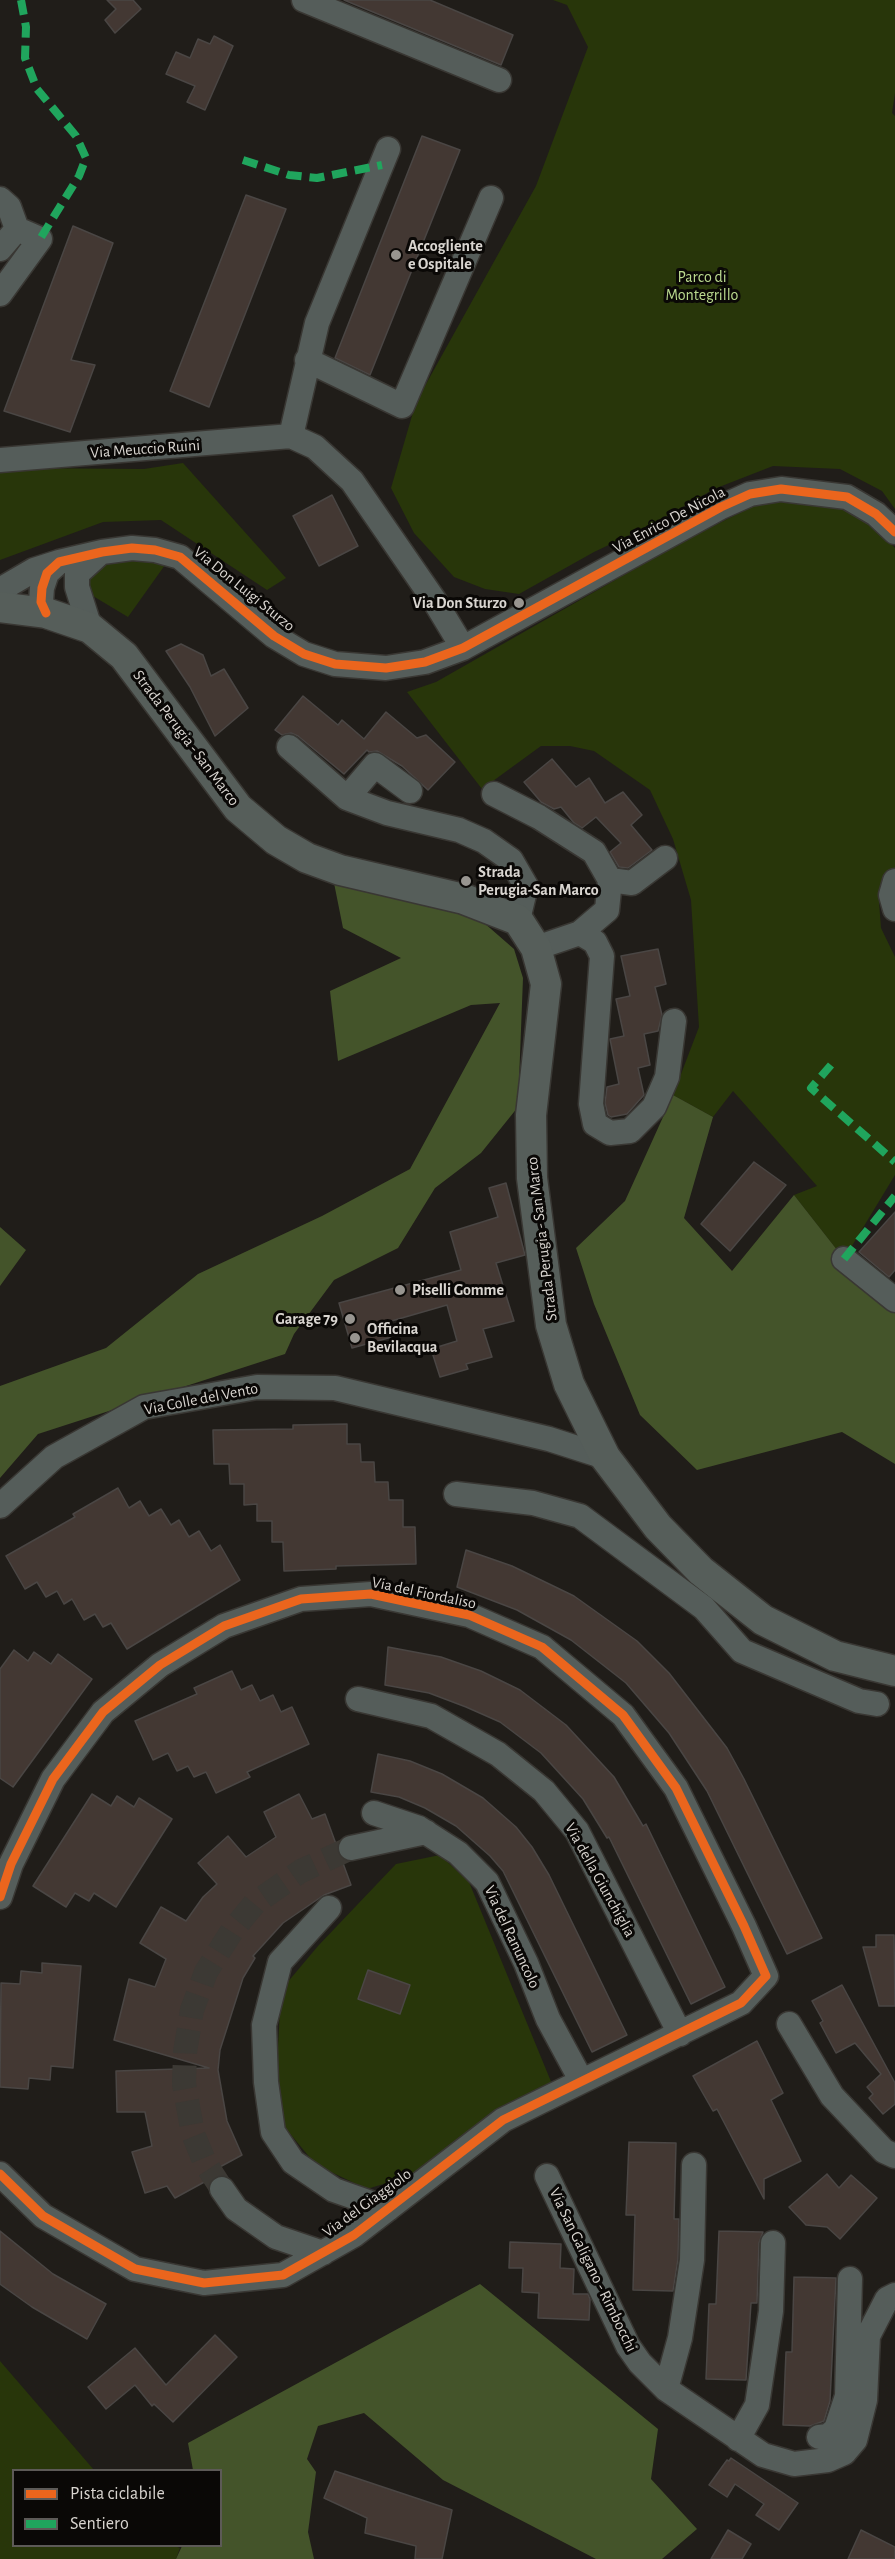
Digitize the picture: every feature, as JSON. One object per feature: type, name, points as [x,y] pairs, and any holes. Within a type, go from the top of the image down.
[{"type":"main road","name":"Strada Perugia - San Marco","points":[[0,607],[46,613],[90,628],[124,656],[238,808],[276,840],[307,858],[339,870],[464,899],[518,920],[536,948],[546,984],[531,1114],[532,1178],[551,1325],[569,1384],[604,1457],[658,1527],[701,1571],[763,1620],[835,1656],[895,1671]]},
{"type":"street","points":[[304,0],[499,80]]},
{"type":"street","points":[[388,149],[317,323],[291,436],[315,447],[352,482],[434,600],[463,648]]},
{"type":"street","points":[[307,360],[402,406],[491,198]]},
{"type":"street","points":[[0,199],[9,207],[16,229],[40,239],[0,294]]},
{"type":"street","points":[[0,249],[16,229]]},
{"type":"street","name":"Via Meuccio Ruini","points":[[0,460],[291,436]]},
{"type":"street","name":"Via Enrico De Nicola","points":[[463,648],[721,507],[750,494],[781,489],[847,497],[876,514],[895,532]]},
{"type":"street","name":"Via Don Luigi Sturzo","points":[[0,590],[34,570],[68,568],[86,563],[102,552],[132,548],[155,550],[180,557],[274,636],[304,654],[334,664],[386,668],[425,662],[463,648]]},
{"type":"street","points":[[68,568],[77,587],[90,628]]},
{"type":"street","name":"Via Don Luigi Sturzo","points":[[46,613],[63,586],[68,568]]},
{"type":"street","points":[[289,747],[347,798],[387,813],[459,830],[511,860],[526,886],[518,920]]},
{"type":"street","points":[[347,798],[375,765],[410,791]]},
{"type":"street","points":[[494,794],[539,817],[594,852],[610,880],[607,910],[580,933],[536,948]]},
{"type":"street","points":[[610,880],[632,883],[664,858]]},
{"type":"street","points":[[895,881],[891,895],[895,909]]},
{"type":"street","points":[[580,933],[595,942],[602,956],[591,1104],[595,1125],[610,1133],[630,1131],[654,1107],[667,1077],[674,1021]]},
{"type":"street","points":[[844,1258],[895,1300]]},
{"type":"street","name":"Via Colle del Vento","points":[[0,1506],[54,1457],[144,1407],[257,1387],[335,1388],[549,1439],[604,1457]]},
{"type":"street","points":[[456,1494],[532,1503],[580,1516],[704,1608],[742,1651],[859,1701],[877,1704]]},
{"type":"street","name":"Via del Fiordaliso","points":[[0,1898],[11,1864],[53,1779],[103,1712],[160,1665],[224,1626],[301,1599],[374,1594],[469,1615],[542,1647],[624,1715],[676,1788],[766,1976],[741,2003],[680,2034]]},
{"type":"street","name":"Via della Giunchiglia","points":[[358,1699],[431,1716],[498,1754],[544,1791],[577,1831],[680,2034]]},
{"type":"street","name":"Via del Ranuncolo","points":[[374,1813],[426,1832],[458,1853],[487,1882],[526,1963],[548,2019],[581,2080]]},
{"type":"street","points":[[351,1848],[426,1832]]},
{"type":"street","name":"Via del Giaggiolo","points":[[329,1908],[280,1962],[264,2025],[266,2082],[273,2132],[293,2162],[334,2190],[388,2209]]},
{"type":"street","points":[[789,2024],[832,2096],[884,2151],[895,2156]]},
{"type":"street","name":"Via del Giaggiolo","points":[[0,2174],[43,2216],[135,2269],[204,2283],[283,2276],[354,2235],[503,2120],[581,2080],[680,2034]]},
{"type":"street","points":[[666,2389],[680,2338],[692,2260],[694,2165]]},
{"type":"street","name":"Via San Galigano - Rimbocchi","points":[[547,2176],[628,2346],[640,2363],[666,2389],[763,2455],[794,2464],[828,2460],[844,2453],[855,2440],[856,2398],[850,2279]]},
{"type":"street","points":[[222,2189],[236,2209],[276,2237],[323,2253]]},
{"type":"street","points":[[738,2439],[757,2404],[771,2311],[773,2243]]},
{"type":"street","name":"Via San Galigano - Rimbocchi","points":[[819,2437],[828,2436],[836,2429],[856,2398],[868,2336],[887,2298],[895,2295]]},
{"type":"green space","name":"Parco di Montegrillo","points":[[553,0],[895,0],[895,93],[892,113],[895,116],[895,509],[882,491],[840,469],[773,466],[714,489],[653,524],[594,552],[519,594],[485,589],[454,577],[414,533],[391,488],[416,402],[536,186],[588,47],[567,5]]},
{"type":"green space","points":[[183,463],[286,578],[267,590],[161,520],[103,522],[0,560],[0,468],[144,469]]},
{"type":"green space","points":[[793,498],[839,504],[873,524],[895,548],[895,872],[888,877],[879,902],[881,928],[895,957],[895,1175],[844,1259],[794,1195],[817,1186],[733,1091],[713,1117],[673,1095],[699,1027],[691,900],[673,839],[650,790],[594,751],[570,746],[541,746],[482,789],[407,692],[436,682],[682,542],[753,506]]},
{"type":"green space","points":[[138,557],[165,565],[128,617],[88,593],[90,576],[108,561]]},
{"type":"green space","points":[[334,883],[475,915],[514,949],[523,978],[518,1107],[481,1153],[435,1188],[398,1248],[334,1280],[294,1334],[285,1354],[38,1434],[0,1478],[0,1386],[106,1348],[198,1274],[322,1216],[410,1169],[500,1003],[471,1005],[338,1061],[330,991],[401,958],[343,928]]},
{"type":"green space","points":[[673,1095],[713,1117],[684,1218],[732,1271],[794,1195],[841,1255],[895,1310],[895,1464],[842,1432],[697,1470],[640,1415],[594,1304],[576,1248],[625,1201]]},
{"type":"green space","points":[[0,1227],[26,1250],[0,1286]]},
{"type":"green space","points":[[440,1855],[469,1882],[552,2084],[413,2175],[367,2189],[316,2165],[282,2124],[277,2066],[281,1990],[318,1946],[396,1864]]},
{"type":"green space","points":[[480,2284],[658,2429],[651,2479],[697,2529],[662,2559],[596,2559],[443,2480],[364,2413],[318,2426],[307,2459],[316,2472],[308,2532],[314,2559],[176,2559],[182,2547],[222,2547],[222,2469],[193,2469],[188,2443]]},
{"type":"green space","points":[[0,2361],[93,2469],[12,2469],[12,2547],[180,2548],[176,2559],[0,2559]]},
{"type":"building","points":[[107,0],[133,0],[141,9],[115,33],[105,20],[116,9]]},
{"type":"building","points":[[344,0],[430,0],[513,35],[501,65]]},
{"type":"building","points":[[214,36],[233,46],[205,110],[187,102],[195,86],[166,74],[176,52],[190,58],[198,39],[210,44]]},
{"type":"building","name":"Accogliente e Ospitale","points":[[422,136],[460,150],[370,375],[335,358]]},
{"type":"building","points":[[246,195],[286,209],[209,407],[170,391]]},
{"type":"building","points":[[73,226],[113,243],[71,360],[95,365],[70,432],[4,411]]},
{"type":"building","points":[[332,495],[358,546],[319,566],[293,516]]},
{"type":"building","points":[[181,644],[203,655],[211,676],[224,669],[248,708],[215,736],[190,687],[166,651]]},
{"type":"building","points":[[303,696],[338,725],[342,720],[364,739],[386,712],[417,738],[426,735],[455,762],[428,790],[402,766],[377,751],[367,750],[344,774],[298,736],[291,733],[282,735],[275,730]]},
{"type":"building","points":[[552,759],[576,787],[589,778],[605,803],[623,792],[642,815],[631,825],[652,850],[628,868],[619,867],[610,852],[621,843],[596,817],[582,828],[574,823],[561,807],[554,809],[541,802],[524,782]]},
{"type":"building","points":[[658,949],[666,984],[655,987],[662,1015],[658,1031],[644,1034],[650,1065],[638,1068],[644,1095],[627,1114],[611,1117],[608,1115],[605,1103],[607,1087],[619,1084],[610,1039],[624,1036],[616,999],[630,996],[621,956]]},
{"type":"building","points":[[754,1162],[786,1185],[730,1251],[701,1224]]},
{"type":"building","points":[[506,1183],[525,1255],[496,1263],[514,1321],[483,1329],[492,1357],[466,1364],[468,1369],[440,1377],[431,1349],[457,1341],[447,1305],[388,1322],[392,1337],[352,1348],[339,1303],[461,1270],[450,1232],[498,1217],[489,1188]]},
{"type":"building","points":[[895,1212],[895,1270],[889,1277],[859,1252]]},
{"type":"building","points":[[347,1424],[347,1444],[360,1444],[361,1462],[374,1462],[375,1482],[388,1482],[389,1500],[403,1500],[403,1527],[415,1527],[416,1564],[336,1566],[336,1569],[284,1571],[283,1542],[272,1542],[272,1521],[257,1521],[257,1504],[244,1505],[244,1484],[230,1484],[229,1464],[214,1464],[213,1430],[293,1429],[293,1425]]},
{"type":"building","points":[[118,1488],[129,1508],[140,1501],[149,1516],[161,1509],[171,1525],[179,1520],[189,1537],[199,1531],[211,1551],[220,1545],[240,1580],[127,1649],[111,1623],[103,1627],[95,1614],[84,1620],[72,1599],[64,1604],[57,1591],[46,1597],[37,1582],[25,1589],[6,1556],[75,1517],[73,1514]]},
{"type":"building","points":[[466,1550],[512,1566],[574,1596],[637,1641],[669,1673],[727,1748],[822,1938],[787,1954],[707,1791],[669,1733],[626,1683],[571,1640],[517,1610],[457,1587]]},
{"type":"building","points":[[388,1647],[441,1657],[481,1671],[520,1690],[566,1725],[614,1777],[643,1826],[646,1824],[725,1987],[691,2004],[609,1837],[607,1838],[583,1799],[541,1753],[500,1722],[429,1693],[385,1685]]},
{"type":"building","points":[[14,1650],[28,1661],[34,1652],[51,1664],[58,1654],[92,1679],[13,1787],[0,1778],[0,1669]]},
{"type":"building","points":[[232,1671],[241,1690],[252,1685],[260,1701],[273,1695],[281,1712],[292,1707],[309,1744],[247,1772],[250,1777],[216,1793],[206,1772],[194,1777],[188,1766],[177,1771],[168,1753],[153,1760],[135,1721],[197,1694],[194,1688]]},
{"type":"building","points":[[378,1754],[410,1761],[442,1774],[483,1798],[516,1827],[532,1847],[549,1875],[627,2035],[592,2052],[503,1871],[490,1856],[456,1826],[425,1808],[399,1797],[371,1792]]},
{"type":"building","points":[[92,1794],[111,1806],[117,1796],[134,1807],[139,1798],[172,1819],[116,1907],[94,1893],[89,1901],[75,1893],[66,1907],[33,1886]]},
{"type":"building","points":[[299,1794],[312,1819],[325,1814],[351,1885],[324,1895],[283,1923],[253,1956],[255,1958],[243,1978],[220,2050],[218,2070],[227,2121],[242,2155],[205,2175],[208,2180],[175,2198],[167,2186],[145,2193],[132,2152],[152,2146],[145,2112],[117,2112],[116,2071],[209,2068],[114,2040],[129,1979],[155,1987],[166,1959],[140,1943],[161,1907],[186,1921],[203,1897],[217,1884],[198,1863],[228,1836],[246,1857],[276,1837],[264,1812]]},
{"type":"building","points":[[876,1935],[894,1935],[895,2006],[879,2006],[863,1947],[876,1947]]},
{"type":"building","points":[[42,1963],[81,1966],[73,2068],[51,2066],[50,2080],[29,2078],[28,2089],[0,2087],[1,1983],[20,1984],[21,1971],[42,1973]]},
{"type":"building","points":[[368,1970],[410,1985],[400,2014],[358,1999]]},
{"type":"building","points":[[842,1985],[895,2083],[895,2104],[883,2114],[869,2098],[873,2094],[867,2087],[881,2074],[855,2043],[836,2053],[820,2023],[823,2021],[812,2001]]},
{"type":"building","points":[[757,2041],[783,2093],[771,2100],[801,2161],[764,2179],[764,2199],[717,2109],[713,2111],[693,2076]]},
{"type":"building","points":[[629,2142],[676,2143],[674,2219],[679,2219],[678,2259],[673,2291],[633,2290],[635,2215],[626,2215]]},
{"type":"building","points":[[827,2174],[839,2188],[851,2175],[877,2198],[840,2239],[827,2227],[806,2225],[789,2207]]},
{"type":"building","points":[[0,2231],[53,2274],[106,2304],[87,2339],[32,2307],[0,2284]]},
{"type":"building","points":[[719,2231],[763,2232],[759,2243],[757,2303],[751,2303],[746,2380],[706,2379],[709,2304],[716,2304]]},
{"type":"building","points":[[510,2242],[561,2244],[560,2268],[574,2269],[573,2294],[588,2294],[590,2299],[589,2320],[538,2318],[539,2293],[522,2292],[523,2268],[509,2268]]},
{"type":"building","points":[[794,2277],[836,2278],[830,2401],[824,2421],[810,2426],[783,2425],[786,2352],[792,2352]]},
{"type":"building","points":[[215,2335],[237,2357],[173,2422],[154,2404],[152,2406],[135,2385],[106,2409],[88,2387],[135,2348],[166,2385]]},
{"type":"building","points":[[731,2458],[798,2503],[779,2530],[756,2515],[764,2504],[735,2484],[727,2497],[709,2485],[727,2460]]},
{"type":"building","points":[[335,2471],[452,2510],[442,2559],[415,2559],[416,2546],[365,2533],[367,2518],[324,2498]]},
{"type":"building","points":[[728,2530],[751,2544],[742,2559],[711,2559]]},
{"type":"building","points":[[861,2530],[895,2547],[895,2559],[848,2559]]},
{"type":"tunnel","points":[[222,2189],[205,2163],[193,2134],[184,2084],[185,2052],[192,2010],[206,1972],[232,1931],[255,1903],[301,1871],[351,1848]]},
{"type":"marked path","points":[[21,0],[26,27],[25,58],[37,89],[76,136],[86,158],[79,176],[40,239]]},
{"type":"marked path","points":[[243,160],[289,175],[317,178],[382,165]]},
{"type":"marked path","points":[[831,1065],[811,1088],[895,1162]]},
{"type":"marked path","points":[[844,1259],[895,1196]]},
{"type":"cycle path","points":[[46,613],[41,602],[42,588],[47,573],[59,562],[132,548],[155,550],[180,557],[274,636],[304,654],[335,664],[386,668],[425,662],[463,648],[721,507],[750,494],[781,489],[847,497],[876,514],[895,532]]},
{"type":"cycle path","points":[[0,1897],[11,1864],[53,1779],[103,1712],[160,1665],[224,1626],[301,1599],[371,1594],[469,1615],[542,1647],[623,1715],[676,1788],[766,1976],[741,2003],[503,2120],[354,2235],[283,2275],[204,2283],[135,2269],[43,2216],[0,2174]]},
{"type":"place","name":"Accogliente e Ospitale","points":[[396,255]]},
{"type":"place","name":"Via Don Sturzo","points":[[519,603]]},
{"type":"place","name":"Strada Perugia-San Marco","points":[[466,881]]},
{"type":"place","name":"Piselli Gomme","points":[[400,1290]]},
{"type":"place","name":"Garage 79","points":[[350,1319]]},
{"type":"place","name":"Officina Bevilacqua","points":[[355,1338]]}]
